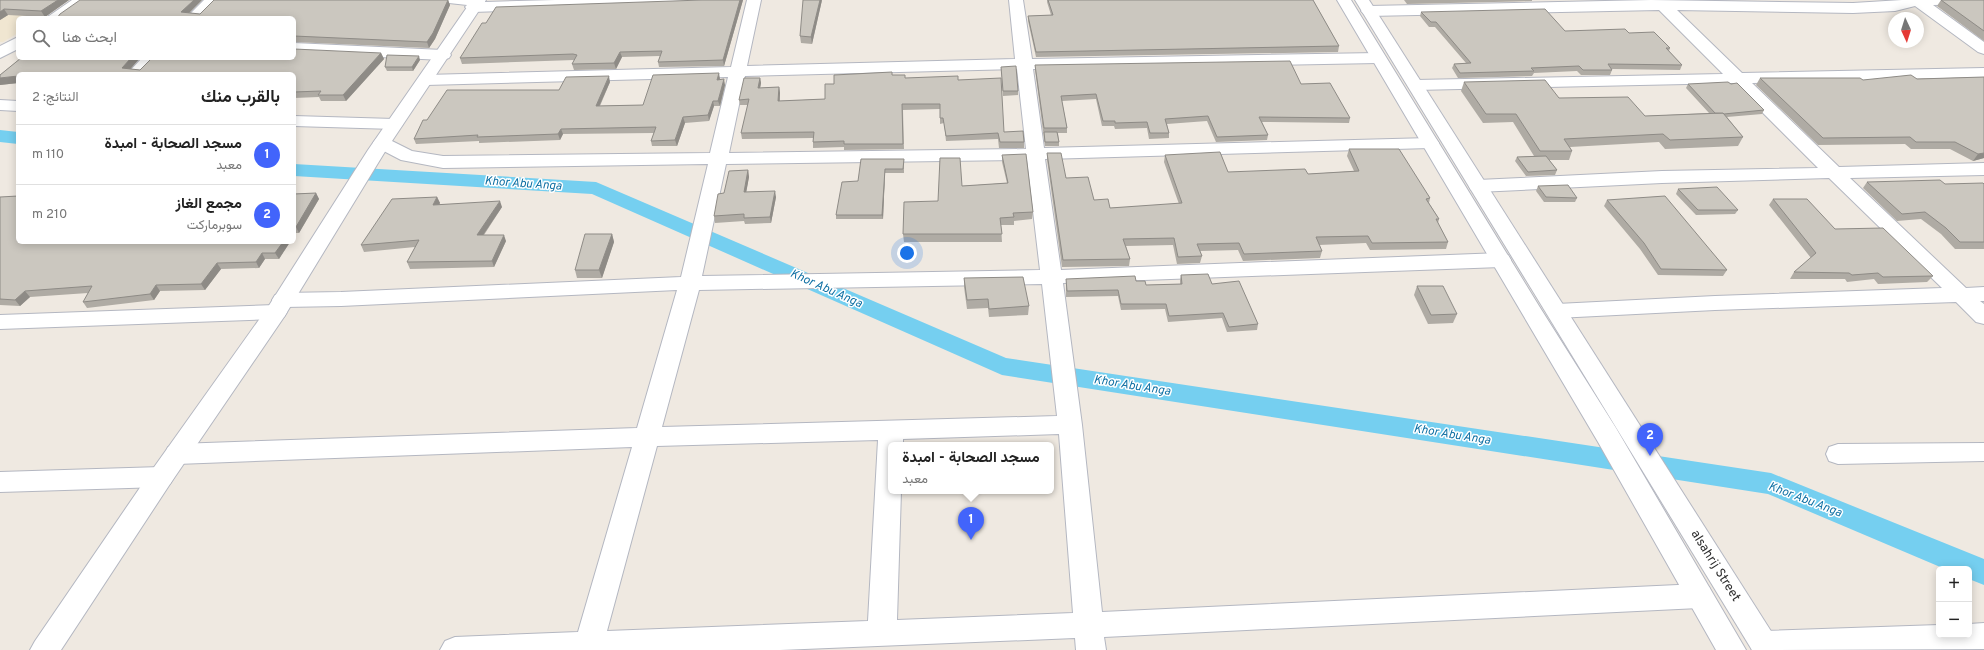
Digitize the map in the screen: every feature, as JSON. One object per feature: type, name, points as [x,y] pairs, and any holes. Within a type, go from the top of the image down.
[{"type":"street","points":[[57,16],[82,0]]},
{"type":"street","points":[[196,16],[213,0]]},
{"type":"street","points":[[454,0],[477,2],[703,0]]},
{"type":"street","points":[[588,648],[690,283],[739,72],[754,0]]},
{"type":"street","points":[[1016,0],[1023,64],[1037,154],[1050,277],[1070,425],[1090,637]]},
{"type":"street","points":[[1344,0],[1607,435],[1730,650]]},
{"type":"street","points":[[1365,6],[1661,2],[1853,8],[1895,6],[1917,1],[1976,0]]},
{"type":"street","points":[[1917,1],[1984,49]]},
{"type":"street","points":[[46,650],[161,477],[279,306],[394,124],[426,80],[477,2]]},
{"type":"street","points":[[1661,2],[1834,173],[1984,317]]},
{"type":"street","name":"alsahrij Street","points":[[1365,6],[1766,647]]},
{"type":"street","points":[[0,54],[16,43]]},
{"type":"street","points":[[296,48],[443,55]]},
{"type":"street","points":[[426,80],[1023,64],[1378,58]]},
{"type":"street","points":[[137,72],[149,60]]},
{"type":"street","points":[[1416,86],[1984,73]]},
{"type":"street","points":[[0,105],[16,106]]},
{"type":"street","points":[[296,120],[394,124]]},
{"type":"street","points":[[380,146],[407,156],[443,162],[1037,154],[1430,144]]},
{"type":"street","points":[[1478,186],[1662,178],[1984,169]]},
{"type":"street","points":[[0,322],[279,306],[341,299],[690,283],[1050,277],[1501,260]]},
{"type":"street","points":[[1557,311],[1984,294]]},
{"type":"street","points":[[177,454],[648,437],[1070,425]]},
{"type":"street","points":[[890,442],[891,430]]},
{"type":"street","points":[[1838,454],[1984,452]]},
{"type":"street","points":[[0,482],[161,477]]},
{"type":"street","points":[[882,634],[888,494]]},
{"type":"street","points":[[455,650],[588,648],[882,634],[1090,637],[1699,596]]},
{"type":"street","points":[[1766,647],[1984,636]]},
{"type":"shaded area","points":[[0,0],[68,0],[43,16],[16,16],[16,34],[3,42],[0,42]]},
{"type":"building","points":[[0,0],[58,0],[41,11],[4,9],[0,12]]},
{"type":"building","points":[[80,0],[194,0],[181,12],[200,14],[214,0],[448,0],[433,33],[427,42],[296,36],[296,16],[58,16]]},
{"type":"building","points":[[740,0],[723,60],[658,62],[662,51],[620,52],[614,63],[572,64],[577,55],[573,54],[460,58],[482,23],[486,23],[496,7]]},
{"type":"building","points":[[803,0],[820,0],[811,37],[800,36]]},
{"type":"building","points":[[1048,0],[1313,0],[1339,46],[1036,52],[1028,16],[1053,15]]},
{"type":"building","points":[[1941,0],[1984,0],[1984,31]]},
{"type":"building","points":[[1545,9],[1565,31],[1625,29],[1629,33],[1654,32],[1670,48],[1666,48],[1682,65],[1608,64],[1612,70],[1583,70],[1579,66],[1531,68],[1534,71],[1460,73],[1454,64],[1471,63],[1436,22],[1431,22],[1421,12]]},
{"type":"building","points":[[296,49],[381,53],[343,95],[318,95],[321,91],[296,92],[296,72],[16,72],[16,76],[0,78],[0,75],[19,60],[129,60],[122,68],[140,70],[150,60],[296,60]]},
{"type":"building","points":[[387,55],[419,56],[412,67],[385,67]]},
{"type":"building","points":[[1290,61],[1301,84],[1330,83],[1350,118],[1259,117],[1268,135],[1217,137],[1208,116],[1165,119],[1169,133],[1150,133],[1147,122],[1115,123],[1115,121],[1103,121],[1096,94],[1061,96],[1067,128],[1044,128],[1035,65]]},
{"type":"building","points":[[1016,66],[1018,91],[1003,91],[1001,67]]},
{"type":"building","points":[[892,72],[892,75],[905,75],[905,78],[958,76],[958,80],[1001,78],[1004,132],[1023,131],[1024,142],[1000,142],[998,133],[946,136],[943,118],[940,118],[940,104],[902,104],[903,144],[844,144],[844,141],[813,142],[814,132],[741,133],[749,99],[739,100],[744,78],[760,78],[758,88],[779,87],[778,101],[825,99],[825,84],[834,84],[834,75]]},
{"type":"building","points":[[719,73],[717,80],[724,79],[718,101],[713,101],[708,115],[683,117],[675,140],[651,141],[656,127],[561,129],[558,134],[477,137],[478,135],[414,139],[423,120],[427,120],[447,90],[559,90],[566,77],[609,76],[596,106],[643,105],[653,75]]},
{"type":"building","points":[[1911,75],[1917,79],[1984,77],[1984,153],[1978,154],[1955,142],[1916,142],[1910,137],[1823,138],[1760,78],[1860,78],[1863,80]]},
{"type":"building","points":[[1545,80],[1559,98],[1628,97],[1645,116],[1723,113],[1743,137],[1670,140],[1663,134],[1564,139],[1572,151],[1540,151],[1516,114],[1486,114],[1464,82]]},
{"type":"building","points":[[1728,82],[1731,84],[1737,83],[1764,110],[1724,114],[1715,113],[1688,84]]},
{"type":"building","points":[[1044,132],[1057,132],[1059,142],[1045,142]]},
{"type":"building","points":[[1349,149],[1399,149],[1430,198],[1426,199],[1439,219],[1436,219],[1448,242],[1372,243],[1368,236],[1316,237],[1322,251],[1244,254],[1239,243],[1197,244],[1202,256],[1178,257],[1174,238],[1123,239],[1130,259],[1063,260],[1047,153],[1061,153],[1066,178],[1088,177],[1094,200],[1108,199],[1110,208],[1182,203],[1165,155],[1220,152],[1228,172],[1305,169],[1308,174],[1359,171]]},
{"type":"building","points":[[1026,154],[1033,212],[1013,213],[1014,217],[1000,218],[1002,234],[903,234],[904,202],[938,201],[940,158],[960,158],[962,186],[1008,183],[1002,155]]},
{"type":"building","points":[[1546,156],[1557,170],[1528,172],[1517,157]]},
{"type":"building","points":[[861,159],[904,159],[903,169],[885,169],[882,215],[836,215],[842,182],[858,181]]},
{"type":"building","points":[[748,170],[744,192],[775,191],[770,217],[744,218],[744,214],[714,216],[718,194],[724,193],[729,171]]},
{"type":"building","points":[[1940,180],[1945,184],[1984,184],[1984,242],[1960,242],[1946,228],[1925,212],[1902,214],[1867,182]]},
{"type":"building","points":[[1568,185],[1577,198],[1546,197],[1538,186]]},
{"type":"building","points":[[1717,187],[1738,210],[1698,210],[1678,189]]},
{"type":"building","points":[[316,193],[296,227],[296,194]]},
{"type":"building","points":[[16,196],[16,244],[282,244],[275,253],[262,253],[256,262],[217,263],[201,284],[156,285],[150,294],[83,302],[92,286],[25,291],[15,300],[0,299],[0,197]]},
{"type":"building","points":[[1665,196],[1727,270],[1661,269],[1644,243],[1607,200]]},
{"type":"building","points":[[437,197],[433,205],[500,201],[477,235],[504,235],[492,261],[407,262],[419,240],[361,245],[392,199]]},
{"type":"building","points":[[1773,199],[1807,199],[1835,229],[1883,228],[1933,276],[1883,277],[1878,273],[1852,275],[1849,273],[1794,272],[1816,253]]},
{"type":"building","points":[[585,234],[612,234],[599,270],[575,270]]},
{"type":"building","points":[[1208,274],[1212,284],[1239,281],[1258,324],[1229,327],[1223,313],[1169,316],[1166,304],[1121,304],[1118,290],[1067,291],[1066,279],[1135,276],[1136,281],[1145,281],[1146,285],[1182,284],[1181,275]]},
{"type":"building","points":[[1023,277],[1029,306],[989,309],[988,299],[967,300],[964,278]]},
{"type":"building","points":[[1417,286],[1443,286],[1457,314],[1431,315]]},
{"type":"waterway","name":"Khor Abu Anga","points":[[0,136],[16,138]]},
{"type":"waterway","name":"Khor Abu Anga","points":[[296,170],[596,188],[1002,366],[1771,484],[1984,572]]},
{"type":"place","name":"مجمع الغاز","points":[[1650,456]]},
{"type":"place","name":"مسجد الصحابة - امبدة","points":[[971,540]]}]
